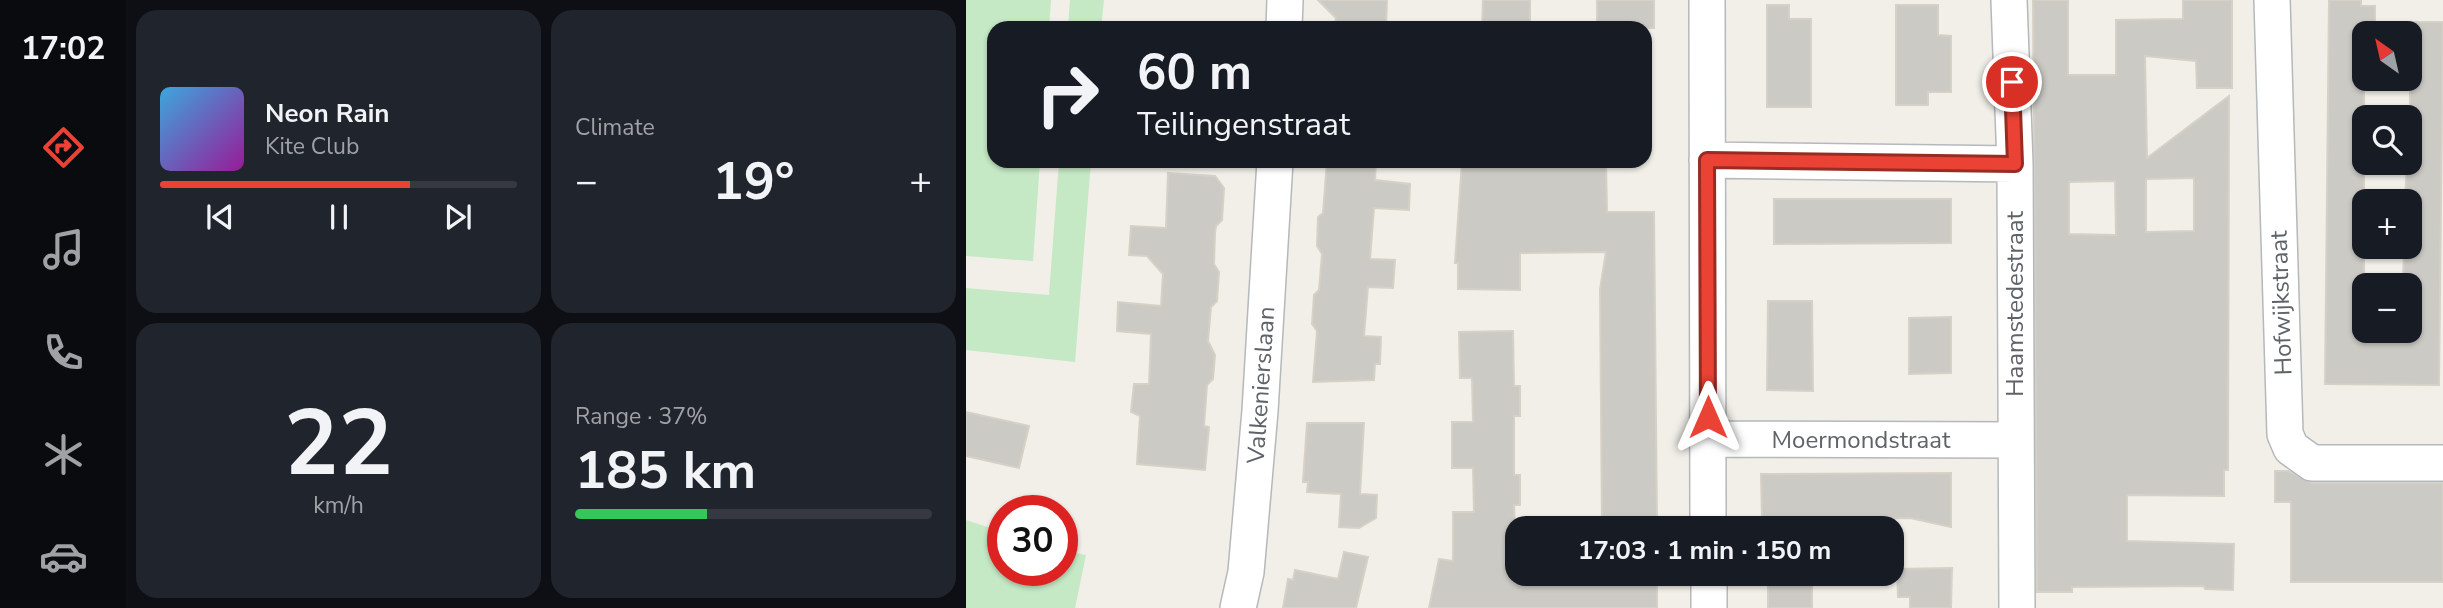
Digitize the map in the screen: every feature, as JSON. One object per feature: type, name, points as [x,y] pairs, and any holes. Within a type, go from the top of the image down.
[{"type":"street","points":[[1284,21],[1285,0]]},
{"type":"street","points":[[1707,0],[1708,516]]},
{"type":"street","name":"Haamstedestraat","points":[[2009,0],[2015,164],[2017,608]]},
{"type":"street","name":"Hofwijkstraat","points":[[2272,0],[2285,434],[2291,448],[2312,463],[2443,463]]},
{"type":"street","points":[[1707,160],[2015,164]]},
{"type":"street","name":"Valkenierslaan","points":[[1238,608],[1246,572],[1260,411],[1275,168]]},
{"type":"street","name":"Moermondstraat","points":[[1707,439],[2015,440]]},
{"type":"street","points":[[1709,586],[1709,608]]},
{"type":"green space","points":[[966,0],[1051,0],[1050,21],[987,21],[987,168],[1040,168],[1033,261],[966,256]]},
{"type":"green space","points":[[1070,0],[1104,0],[1102,21],[1068,21]]},
{"type":"green space","points":[[1058,168],[1090,168],[1075,362],[966,350],[966,288],[1049,295]]},
{"type":"green space","points":[[966,520],[987,527],[987,586],[1078,586],[1078,553],[1086,555],[1075,608],[966,608]]},
{"type":"building","points":[[1318,0],[1387,0],[1386,21],[1336,21],[1336,18]]},
{"type":"building","points":[[1483,0],[1530,0],[1530,21],[1482,21]]},
{"type":"building","points":[[1597,0],[1654,0],[1654,28],[1652,21],[1597,21]]},
{"type":"building","points":[[2033,0],[2068,0],[2068,75],[2116,75],[2116,20],[2183,19],[2183,0],[2232,0],[2232,88],[2197,88],[2196,61],[2145,56],[2147,158],[2229,96],[2228,470],[2224,470],[2224,496],[2127,495],[2127,541],[2234,544],[2233,590],[2205,589],[2204,586],[2072,587],[2072,592],[2037,592]],"holes":[[[2194,178],[2194,231],[2146,232],[2146,179]],[[2115,181],[2116,235],[2069,234],[2069,182]]]},
{"type":"building","points":[[2329,0],[2361,0],[2361,6],[2375,6],[2375,21],[2352,21],[2352,91],[2364,91],[2364,105],[2352,105],[2352,175],[2364,175],[2364,189],[2352,189],[2352,259],[2364,259],[2364,273],[2352,273],[2352,343],[2422,343],[2422,273],[2403,273],[2404,259],[2422,259],[2422,189],[2406,189],[2406,175],[2422,175],[2422,105],[2410,105],[2410,91],[2422,91],[2422,22],[2443,22],[2439,385],[2325,384]]},
{"type":"building","points":[[1767,5],[1789,5],[1789,19],[1811,19],[1811,107],[1767,107]]},
{"type":"building","points":[[1896,5],[1938,5],[1938,35],[1951,36],[1951,92],[1928,92],[1928,105],[1896,105]]},
{"type":"building","points":[[1326,168],[1376,168],[1375,180],[1410,184],[1409,210],[1374,208],[1370,259],[1395,260],[1393,288],[1368,287],[1364,336],[1381,337],[1380,364],[1375,364],[1374,380],[1313,382],[1317,331],[1312,324],[1314,295],[1319,290],[1322,254],[1317,246],[1318,217],[1323,213]]},
{"type":"building","points":[[1462,168],[1606,168],[1607,212],[1654,212],[1657,516],[1602,516],[1600,289],[1606,252],[1520,253],[1520,290],[1458,289],[1458,263],[1455,263]]},
{"type":"building","points":[[1168,173],[1215,176],[1224,188],[1222,220],[1216,226],[1215,233],[1214,264],[1219,272],[1217,301],[1211,307],[1208,341],[1215,355],[1213,379],[1207,385],[1204,426],[1209,427],[1205,470],[1137,464],[1140,416],[1131,412],[1134,384],[1149,384],[1151,334],[1117,331],[1118,302],[1161,306],[1163,274],[1147,256],[1129,255],[1131,226],[1166,228]]},
{"type":"building","points":[[1774,199],[1951,199],[1951,243],[1774,244]]},
{"type":"building","points":[[1768,301],[1812,301],[1813,391],[1767,390]]},
{"type":"building","points":[[1951,317],[1951,373],[1909,374],[1909,318]]},
{"type":"building","points":[[1513,331],[1514,386],[1520,386],[1520,416],[1514,416],[1514,475],[1520,475],[1520,505],[1514,505],[1514,516],[1505,516],[1505,586],[1657,586],[1657,608],[1429,608],[1439,559],[1453,561],[1453,512],[1474,512],[1473,468],[1452,468],[1452,422],[1473,422],[1472,378],[1460,378],[1459,332]]},
{"type":"building","points":[[966,412],[1029,426],[1019,468],[966,456]]},
{"type":"building","points":[[1307,423],[1364,423],[1360,494],[1377,495],[1376,518],[1359,528],[1339,527],[1341,494],[1307,492],[1308,482],[1303,482]]},
{"type":"building","points":[[2275,471],[2288,471],[2312,483],[2443,483],[2443,582],[2291,582],[2291,502],[2275,502]]},
{"type":"building","points":[[1951,473],[1951,527],[1904,516],[1762,516],[1761,474]]},
{"type":"building","points":[[1344,552],[1368,557],[1356,608],[1283,608],[1288,579],[1293,580],[1295,570],[1338,579]]},
{"type":"building","points":[[1952,568],[1951,608],[1910,608],[1910,597],[1898,597],[1898,586],[1904,586],[1904,569]]},
{"type":"building","points":[[1768,586],[1812,586],[1812,608],[1768,608]]},
{"type":"route","points":[[1708,417],[1707,160],[2015,164],[2012,82]]}]
